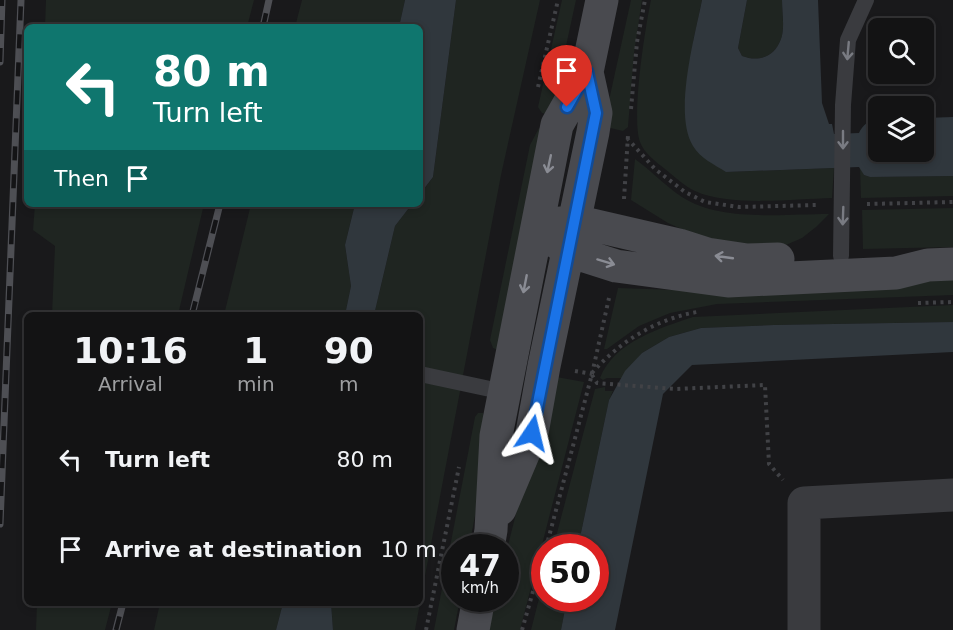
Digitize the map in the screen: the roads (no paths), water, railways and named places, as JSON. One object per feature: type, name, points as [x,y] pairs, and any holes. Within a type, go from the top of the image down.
[{"type":"main road","points":[[490,534],[496,435],[557,125],[587,72],[602,0]]},
{"type":"main road","points":[[492,534],[532,433],[596,113],[587,72]]},
{"type":"main road","points":[[536,227],[572,236],[679,245],[707,254],[747,260],[896,256],[941,264]]},
{"type":"main road","points":[[572,236],[616,266],[728,281],[896,273],[941,264]]},
{"type":"main road","points":[[473,630],[476,612]]},
{"type":"street","points":[[804,630],[804,503],[953,495]]},
{"type":"lane","points":[[841,256],[843,105],[849,40],[866,0]]},
{"type":"lane","points":[[423,375],[504,392]]},
{"type":"railway","points":[[0,62],[2,0]]},
{"type":"railway","points":[[0,524],[21,0]]},
{"type":"railway","points":[[264,24],[269,0]]},
{"type":"railway","points":[[193,312],[219,207]]},
{"type":"railway","points":[[116,630],[122,606]]}]
